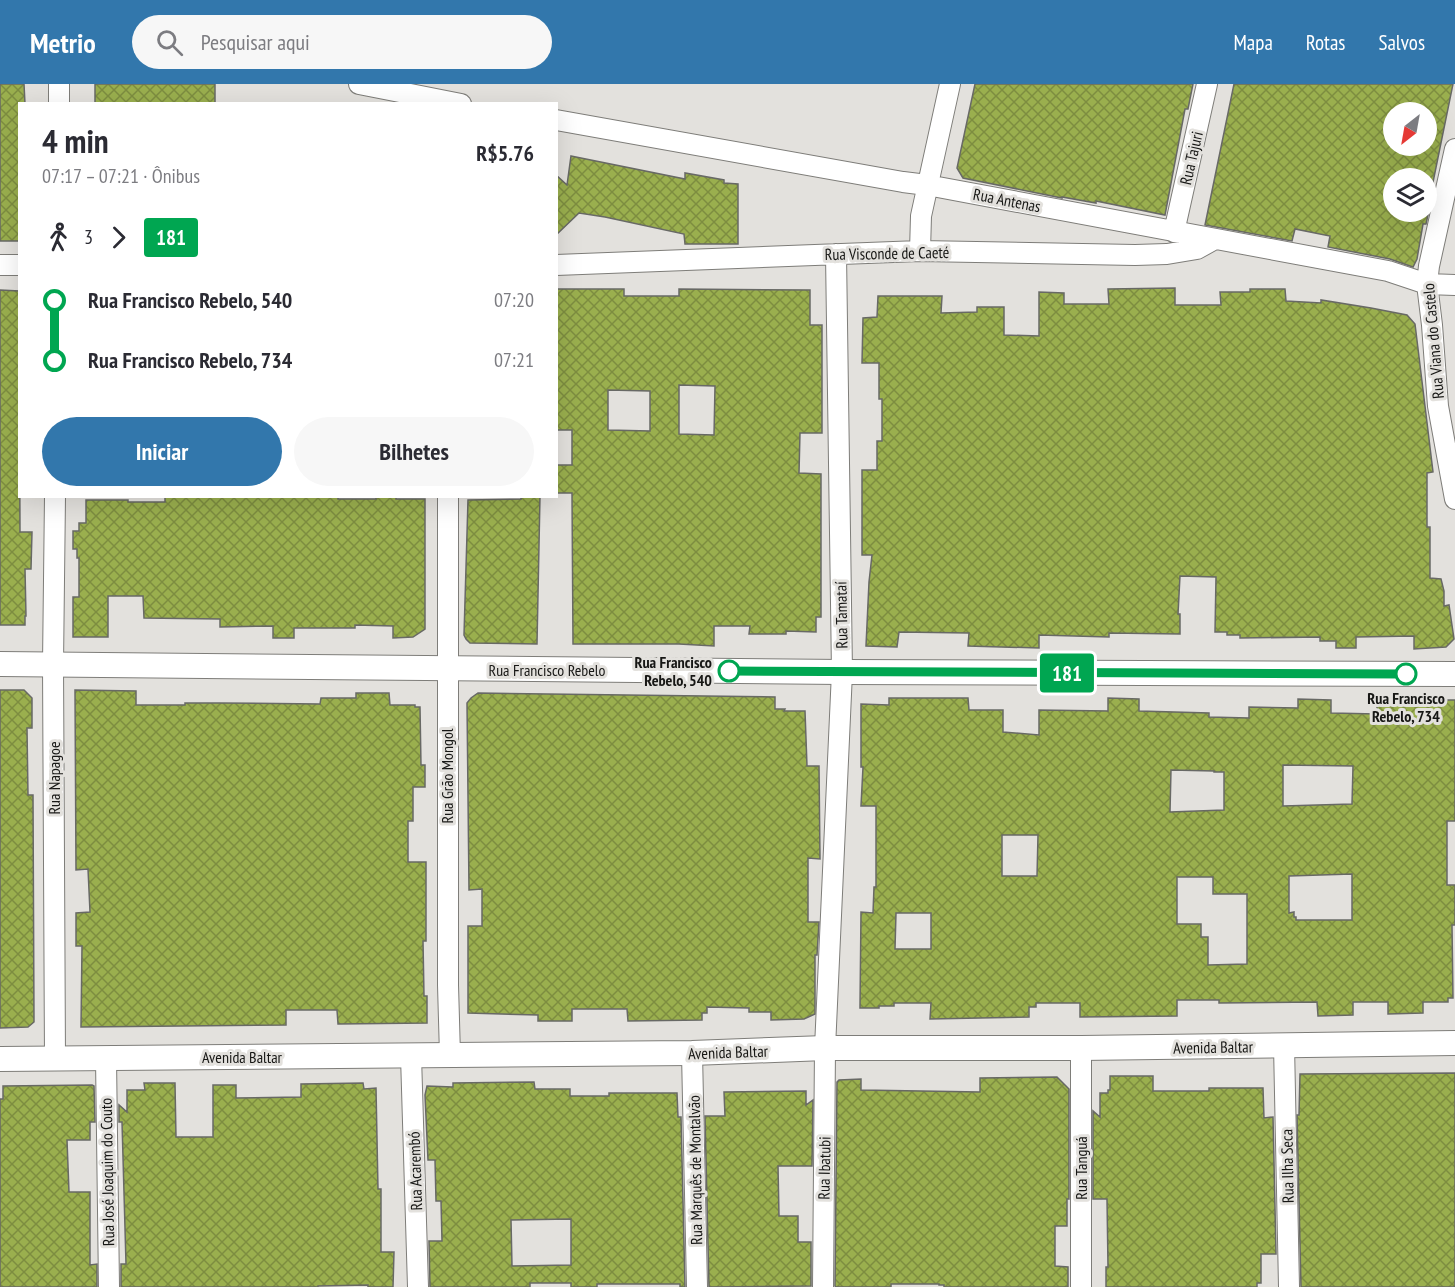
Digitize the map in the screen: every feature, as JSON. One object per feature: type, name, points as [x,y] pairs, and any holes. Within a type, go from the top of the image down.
[{"type":"street","points":[[59,84],[59,102]]},
{"type":"street","points":[[358,84],[452,98]]},
{"type":"street","points":[[920,251],[921,216],[950,84]]},
{"type":"street","name":"Rua Tajuri","points":[[1174,232],[1208,84]]},
{"type":"street","name":"Rua Antenas","points":[[558,120],[927,185],[1388,271],[1427,284],[1455,285]]},
{"type":"street","name":"Rua Viana do Castelo","points":[[1455,149],[1427,284],[1438,406],[1455,499]]},
{"type":"street","name":"Rua Visconde de Caeté","points":[[558,265],[920,251],[1167,254],[1197,249],[1215,239]]},
{"type":"street","name":"Rua Tamataí","points":[[825,1048],[842,672],[836,254]]},
{"type":"street","points":[[0,265],[18,265]]},
{"type":"street","name":"Rua Napagoe","points":[[55,498],[53,664],[55,1059]]},
{"type":"street","name":"Rua Grão Mongol","points":[[448,498],[450,1055]]},
{"type":"street","name":"Rua Francisco Rebelo","points":[[0,664],[842,672],[1455,674]]},
{"type":"street","name":"Avenida Baltar","points":[[0,1059],[692,1053],[825,1048],[1081,1048],[1455,1043]]},
{"type":"street","name":"Rua Ilha Seca","points":[[1284,1046],[1289,1287]]},
{"type":"street","name":"Rua Ibatubi","points":[[823,1287],[825,1048]]},
{"type":"street","name":"Rua Tanguá","points":[[1081,1048],[1081,1287]]},
{"type":"street","name":"Rua Marquês de Montalvão","points":[[692,1053],[698,1287]]},
{"type":"street","name":"Rua Acarembó","points":[[411,1056],[418,1287]]},
{"type":"street","name":"Rua José Joaquim do Couto","points":[[106,1058],[109,1287]]},
{"type":"building","points":[[0,84],[24,84],[25,102],[18,102],[18,241],[0,241]]},
{"type":"building","points":[[95,84],[215,84],[215,102],[95,102]]},
{"type":"building","points":[[975,84],[1193,84],[1188,109],[1185,109],[1165,215],[1096,201],[1096,203],[1062,198],[963,178],[957,168]]},
{"type":"building","points":[[1234,84],[1453,84],[1436,168],[1383,168],[1383,222],[1426,222],[1423,224],[1417,259],[1413,267],[1390,259],[1328,247],[1330,236],[1295,229],[1292,241],[1205,225]]},
{"type":"building","points":[[571,156],[685,179],[685,173],[724,180],[724,183],[738,184],[738,244],[685,244],[684,234],[579,213],[558,233],[558,177],[567,185]]},
{"type":"building","points":[[1175,288],[1175,305],[1221,305],[1220,292],[1285,289],[1286,301],[1321,303],[1321,300],[1371,308],[1407,315],[1415,324],[1433,472],[1427,473],[1430,578],[1441,579],[1444,606],[1449,605],[1454,639],[1446,647],[1414,649],[1414,636],[1356,637],[1356,648],[1336,648],[1336,641],[1320,641],[1320,637],[1240,638],[1240,635],[1215,632],[1216,577],[1180,576],[1178,614],[1180,614],[1180,634],[1109,633],[1109,637],[1039,635],[1039,648],[968,646],[969,633],[899,632],[897,647],[866,646],[872,555],[862,555],[862,470],[877,470],[877,441],[882,441],[882,399],[879,399],[879,363],[862,363],[863,318],[877,317],[878,296],[942,296],[941,313],[977,312],[977,307],[1004,307],[1004,335],[1039,336],[1039,292],[1064,293],[1064,304],[1109,304],[1108,289]]},
{"type":"building","points":[[558,289],[624,289],[624,296],[679,296],[679,289],[810,290],[810,325],[822,325],[822,433],[800,433],[799,473],[821,474],[821,617],[816,617],[816,632],[786,631],[786,634],[749,634],[750,626],[714,626],[714,646],[573,644],[572,493],[558,493],[558,465],[572,465],[572,430],[558,430]],"holes":[[[679,385],[715,386],[714,435],[679,434]],[[608,390],[650,391],[650,431],[608,430]]]},
{"type":"building","points":[[0,290],[18,291],[18,498],[20,498],[20,532],[32,532],[31,569],[25,569],[25,625],[0,625]]},
{"type":"building","points":[[165,498],[425,499],[425,629],[413,637],[393,638],[393,626],[294,628],[294,638],[273,638],[273,626],[220,627],[220,619],[144,618],[143,596],[108,596],[108,637],[73,637],[73,597],[79,597],[79,558],[77,558],[77,549],[73,549],[73,531],[79,531],[79,523],[86,523],[86,500],[165,502]]},
{"type":"building","points":[[540,498],[537,644],[470,643],[464,635],[468,500]]},
{"type":"building","points":[[0,690],[24,690],[32,698],[32,728],[27,728],[28,795],[33,795],[34,1022],[28,1027],[0,1028]]},
{"type":"building","points":[[75,690],[136,691],[136,705],[320,704],[321,698],[356,698],[356,693],[389,693],[390,705],[420,707],[421,765],[425,765],[425,787],[413,787],[413,821],[408,821],[408,862],[426,862],[426,941],[423,941],[427,1023],[338,1024],[337,1010],[286,1010],[286,1025],[81,1027],[82,946],[76,946],[76,913],[90,912],[88,869],[76,870]]},
{"type":"building","points":[[478,693],[775,697],[775,709],[805,711],[807,766],[819,766],[820,859],[808,858],[808,922],[819,922],[817,955],[815,955],[815,1014],[804,1019],[771,1020],[771,1012],[749,1012],[749,1008],[707,1007],[707,1013],[702,1013],[702,1020],[628,1021],[627,1009],[572,1009],[572,1021],[538,1021],[538,1015],[468,1013],[468,926],[482,926],[482,889],[469,890],[467,703]]},
{"type":"building","points":[[889,698],[968,698],[969,710],[1003,710],[1003,732],[1039,735],[1039,710],[1108,711],[1108,698],[1139,699],[1139,711],[1209,713],[1209,717],[1249,718],[1249,707],[1298,708],[1298,699],[1331,700],[1331,713],[1377,714],[1377,700],[1455,700],[1455,821],[1447,821],[1447,885],[1455,885],[1455,925],[1452,925],[1453,998],[1448,998],[1448,1002],[1423,1002],[1423,1013],[1388,1014],[1388,1002],[1353,1002],[1353,1015],[1318,1016],[1317,1002],[1219,1003],[1219,1000],[1177,1000],[1177,1016],[1080,1017],[1080,1003],[1036,1003],[1036,1007],[1029,1007],[1029,1017],[930,1019],[931,1003],[894,1003],[894,1006],[860,1008],[861,912],[873,913],[874,887],[876,887],[876,806],[861,806],[863,767],[861,767],[861,704],[889,705]],"holes":[[[1283,765],[1353,766],[1352,804],[1283,806]],[[1171,770],[1224,772],[1224,810],[1170,812]],[[1002,835],[1038,835],[1037,876],[1002,876]],[[1352,874],[1352,920],[1296,920],[1294,912],[1289,913],[1289,876]],[[1177,877],[1213,877],[1213,894],[1247,894],[1247,964],[1208,965],[1208,937],[1201,937],[1201,924],[1177,924]],[[896,913],[931,913],[931,949],[895,949]]]},
{"type":"building","points":[[1455,1073],[1455,1287],[1301,1287],[1297,1115],[1299,1115],[1300,1074]]},
{"type":"building","points":[[1110,1076],[1153,1076],[1153,1091],[1263,1088],[1264,1118],[1273,1117],[1276,1254],[1261,1254],[1261,1283],[1257,1283],[1257,1287],[1106,1287],[1107,1199],[1093,1199],[1093,1111],[1100,1117],[1100,1093],[1108,1093],[1110,1090]]},
{"type":"building","points":[[1057,1077],[1069,1089],[1069,1199],[1067,1199],[1067,1226],[1055,1226],[1055,1266],[1068,1267],[1068,1287],[944,1287],[939,1284],[891,1284],[891,1287],[835,1286],[837,1082],[839,1080],[861,1079],[861,1090],[980,1092],[980,1078]]},
{"type":"building","points":[[534,1082],[535,1089],[570,1089],[570,1096],[609,1096],[609,1093],[677,1093],[678,1117],[681,1117],[685,1287],[680,1287],[680,1284],[597,1284],[597,1287],[571,1287],[571,1283],[530,1283],[530,1287],[430,1287],[429,1241],[442,1241],[441,1201],[436,1201],[435,1160],[428,1160],[425,1095],[427,1086],[453,1087],[453,1083]],"holes":[[[571,1219],[571,1265],[512,1266],[511,1220]]]},
{"type":"building","points":[[144,1083],[175,1083],[176,1137],[213,1137],[213,1085],[236,1085],[236,1098],[301,1097],[301,1084],[363,1083],[364,1089],[376,1088],[378,1189],[381,1189],[381,1252],[394,1252],[393,1287],[368,1287],[368,1285],[121,1287],[121,1264],[126,1264],[122,1122],[119,1122],[119,1105],[127,1112],[127,1090],[145,1090]]},
{"type":"building","points":[[3,1086],[94,1086],[95,1122],[90,1122],[90,1140],[67,1140],[69,1192],[90,1192],[90,1265],[97,1264],[97,1287],[0,1287],[0,1099],[3,1099]]},
{"type":"building","points":[[806,1091],[806,1105],[813,1100],[812,1166],[778,1166],[779,1216],[798,1216],[798,1242],[811,1242],[811,1286],[709,1287],[705,1116],[725,1116],[724,1092]]},
{"type":"bus line","name":"181","points":[[729,671],[1406,674]]},
{"type":"place","name":"Rua Francisco Rebelo, 540","points":[[729,671]]},
{"type":"place","name":"Rua Francisco Rebelo, 734","points":[[1406,674]]}]
